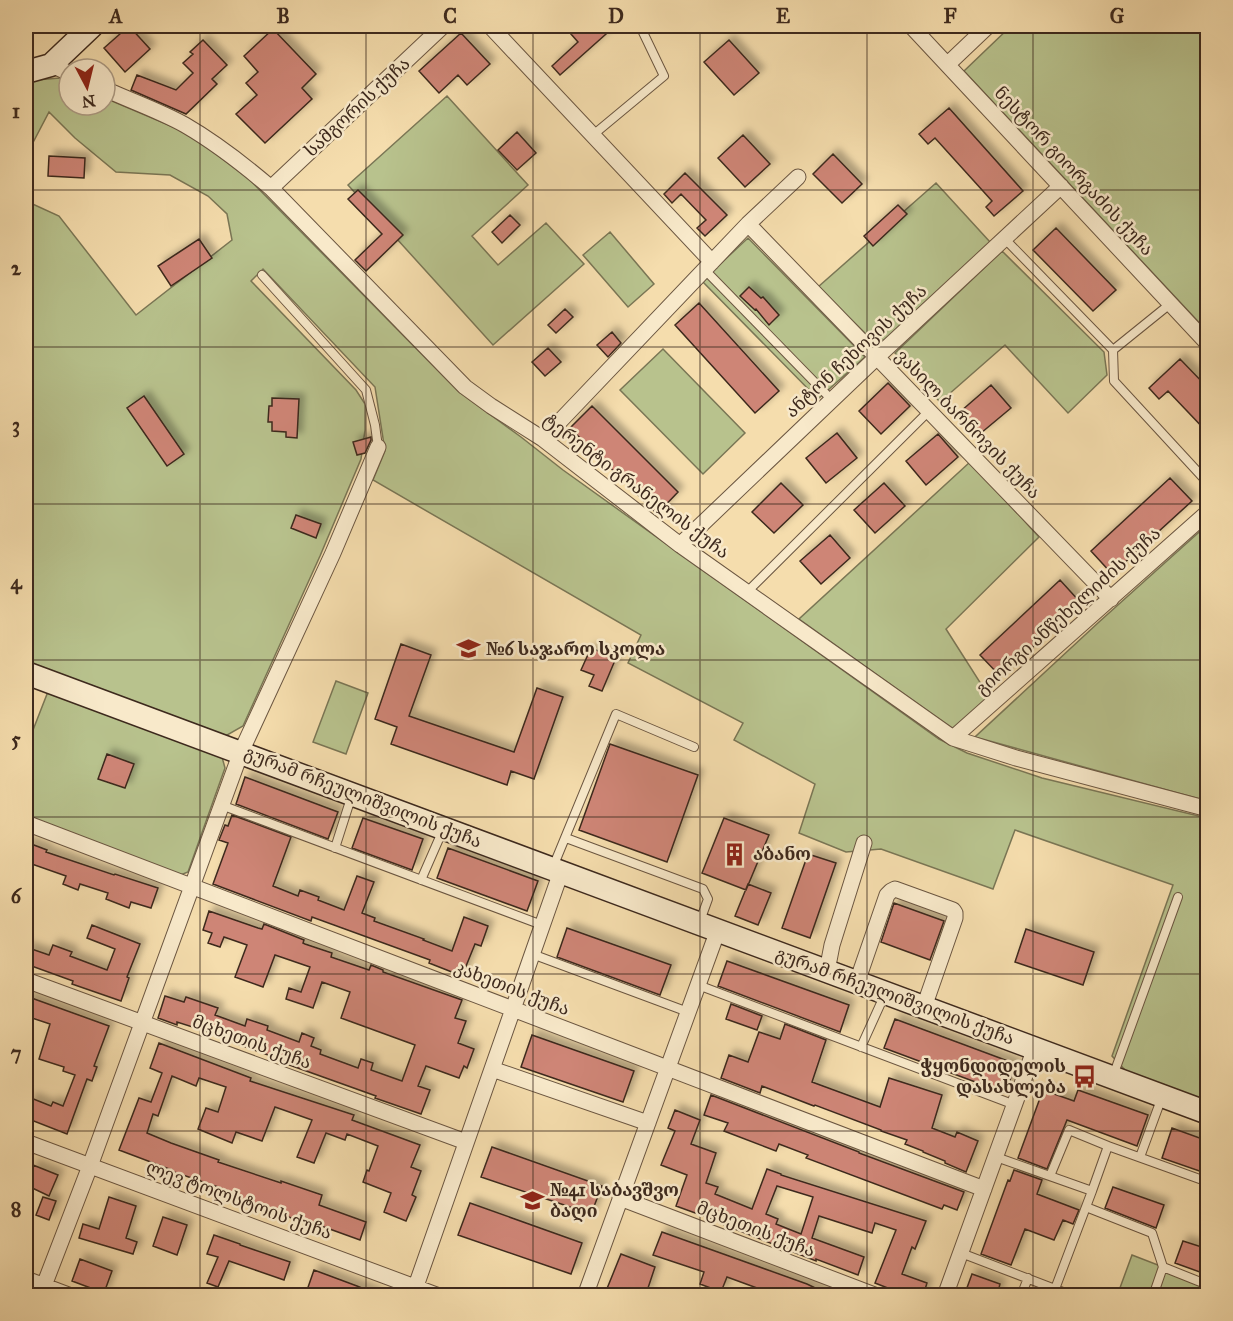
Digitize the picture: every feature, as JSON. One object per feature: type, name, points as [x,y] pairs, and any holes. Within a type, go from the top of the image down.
[{"type":"street","points":[[69,57],[92,26]]},
{"type":"street","name":"სამგორის ქუჩა","points":[[270,188],[443,26]]},
{"type":"street","points":[[490,26],[593,135],[708,266]]},
{"type":"street","name":"ნესტორ გიორგაძის ქუჩა","points":[[911,26],[1208,344]]},
{"type":"street","points":[[948,64],[988,26]]},
{"type":"street","points":[[26,72],[57,69]]},
{"type":"street","name":"ტერენტი გრანელის ქუჩა","points":[[117,94],[183,124],[238,160],[270,188],[465,387],[543,440],[680,545],[953,738],[1016,758],[1208,809]]},
{"type":"street","points":[[543,440],[748,224],[798,177]]},
{"type":"street","name":"ანტონ ჩეხოვის ქუჩა","points":[[680,545],[1061,186]]},
{"type":"street","name":"ვასილ ბარნოვის ქუჩა","points":[[748,224],[1111,599]]},
{"type":"street","points":[[42,1291],[241,752],[333,553],[378,447]]},
{"type":"street","name":"გიორგი ანწეხელიძის ქუჩა","points":[[953,738],[1208,512]]},
{"type":"street","name":"გურამ რჩეულიშვილის ქუჩა","points":[[26,673],[827,971],[859,978],[886,993],[926,1002],[1035,1048],[1208,1113]]},
{"type":"street","name":"კახეთის ქუჩა","points":[[26,823],[984,1189]]},
{"type":"street","points":[[827,971],[832,945],[864,843]]},
{"type":"street","points":[[416,1286],[542,925],[556,870]]},
{"type":"street","points":[[895,889],[955,913],[926,1002],[859,978],[888,893],[895,889]]},
{"type":"street","points":[[585,1296],[698,985],[708,926]]},
{"type":"street","name":"მცხეთის ქუჩა","points":[[26,980],[466,1142]]},
{"type":"street","points":[[945,1296],[1035,1048]]},
{"type":"street","points":[[492,1069],[648,1123]]},
{"type":"street","name":"ლევ ტოლსტოის ქუჩა","points":[[26,1142],[439,1296]]},
{"type":"street","name":"მცხეთის ქუჩა","points":[[620,1198],[877,1296]]},
{"type":"street","points":[[26,1279],[42,1291],[70,1296]]},
{"type":"lane","points":[[593,135],[664,76],[640,26]]},
{"type":"lane","points":[[1004,238],[1113,350],[1114,381],[1208,483]]},
{"type":"lane","points":[[708,266],[832,400]]},
{"type":"lane","points":[[262,275],[366,390],[375,424],[378,447]]},
{"type":"lane","points":[[1113,350],[1170,304]]},
{"type":"lane","points":[[747,592],[929,411]]},
{"type":"lane","points":[[556,870],[566,838],[616,714],[694,747]]},
{"type":"lane","points":[[335,848],[352,794]]},
{"type":"lane","points":[[221,806],[542,925]]},
{"type":"lane","points":[[421,880],[443,828]]},
{"type":"lane","points":[[566,838],[704,889],[708,899],[708,926]]},
{"type":"lane","points":[[1113,1077],[1178,897]]},
{"type":"lane","points":[[532,954],[688,1012]]},
{"type":"lane","points":[[698,985],[1015,1105]]},
{"type":"lane","points":[[861,1047],[886,993]]},
{"type":"lane","points":[[1140,1157],[1162,1096]]},
{"type":"lane","points":[[1050,1176],[1069,1130],[1208,1182]]},
{"type":"lane","points":[[1055,1289],[1108,1146]]},
{"type":"lane","points":[[996,1157],[1092,1191]]},
{"type":"lane","points":[[1086,1207],[1152,1233],[1163,1267],[1153,1296]]},
{"type":"lane","points":[[961,1253],[1072,1296]]},
{"type":"lane","points":[[1163,1267],[1208,1285]]},
{"type":"lane","points":[[1021,1296],[1028,1278]]},
{"type":"green space","points":[[1011,26],[1207,26],[1207,331],[964,71]]},
{"type":"green space","points":[[57,78],[57,117],[117,117],[117,103],[178,129],[204,145],[249,179],[458,391],[563,470],[939,739],[967,753],[1042,778],[1207,818],[1207,1103],[1126,1071],[1112,1056],[1173,885],[1015,830],[993,889],[881,849],[846,852],[799,833],[815,784],[734,740],[743,723],[628,663],[641,635],[373,480],[385,451],[375,387],[263,269],[251,281],[356,390],[365,404],[365,430],[361,459],[243,726],[222,738],[26,665],[26,201],[59,216],[136,315],[232,240],[227,214],[208,196],[170,175],[116,172],[75,138],[49,112],[26,156],[26,83]]},
{"type":"green space","points":[[447,96],[528,185],[472,236],[498,265],[546,223],[584,264],[493,345],[348,185]]},
{"type":"green space","points":[[936,183],[990,242],[886,340],[876,341],[869,337],[818,287]]},
{"type":"green space","points":[[610,232],[654,284],[628,307],[583,255]]},
{"type":"green space","points":[[748,238],[865,357],[818,399],[702,281]]},
{"type":"green space","points":[[1002,251],[1104,352],[1107,375],[1068,413],[1005,345],[940,402],[895,353]]},
{"type":"green space","points":[[663,349],[745,433],[703,474],[620,390]]},
{"type":"green space","points":[[970,462],[1039,537],[946,629],[990,698],[953,729],[799,619]]},
{"type":"green space","points":[[1207,525],[1207,801],[975,737],[1099,622]]},
{"type":"green space","points":[[336,681],[368,693],[346,754],[313,742]]},
{"type":"green space","points":[[49,689],[222,757],[225,768],[188,872],[178,876],[26,818],[26,748]]},
{"type":"green space","points":[[1132,1255],[1207,1284],[1207,1295],[1117,1296]]},
{"type":"building","points":[[129,26],[150,49],[125,72],[117,63],[117,57],[112,57],[104,48]]},
{"type":"building","points":[[581,26],[615,26],[560,75],[552,66],[578,42],[571,34]]},
{"type":"building","points":[[273,29],[316,74],[302,88],[312,99],[265,143],[236,114],[257,95],[246,83],[258,72],[244,56]]},
{"type":"building","points":[[461,33],[490,64],[467,85],[458,75],[439,93],[419,71]]},
{"type":"building","points":[[203,40],[227,65],[212,79],[217,84],[186,114],[131,90],[137,75],[176,90],[193,73],[183,63],[193,54],[190,52]]},
{"type":"building","points":[[729,40],[759,73],[734,95],[704,62]]},
{"type":"building","points":[[949,108],[1023,191],[994,216],[986,207],[992,201],[935,138],[928,144],[919,134]]},
{"type":"building","points":[[517,132],[536,153],[517,170],[498,150]]},
{"type":"building","points":[[743,135],[770,164],[745,187],[718,158]]},
{"type":"building","points":[[833,154],[862,184],[842,203],[813,174]]},
{"type":"building","points":[[49,156],[85,158],[84,178],[48,176]]},
{"type":"building","points":[[685,173],[727,215],[705,236],[697,228],[706,220],[681,194],[672,203],[664,194]]},
{"type":"building","points":[[358,190],[403,235],[366,271],[355,260],[382,234],[348,199]]},
{"type":"building","points":[[898,205],[907,214],[873,246],[864,236]]},
{"type":"building","points":[[510,215],[520,225],[502,243],[492,232]]},
{"type":"building","points":[[1056,228],[1116,290],[1093,311],[1033,250]]},
{"type":"building","points":[[199,239],[212,258],[171,286],[158,266]]},
{"type":"building","points":[[749,287],[761,298],[763,297],[779,315],[769,325],[756,309],[740,296]]},
{"type":"building","points":[[699,303],[779,391],[755,413],[675,325]]},
{"type":"building","points":[[565,309],[573,317],[556,333],[548,325]]},
{"type":"building","points":[[612,332],[621,343],[608,357],[597,345]]},
{"type":"building","points":[[548,348],[561,362],[545,376],[532,362]]},
{"type":"building","points":[[1180,359],[1208,388],[1208,433],[1168,391],[1159,399],[1149,388]]},
{"type":"building","points":[[888,383],[910,406],[881,434],[859,411]]},
{"type":"building","points":[[991,385],[1011,408],[981,433],[961,411]]},
{"type":"building","points":[[144,396],[184,454],[167,466],[127,408]]},
{"type":"building","points":[[272,398],[299,399],[297,438],[286,437],[286,432],[272,431],[272,422],[268,422]]},
{"type":"building","points":[[592,406],[678,492],[657,514],[570,428]]},
{"type":"building","points":[[837,433],[857,458],[826,483],[806,458]]},
{"type":"building","points":[[938,434],[958,457],[926,485],[906,461]]},
{"type":"building","points":[[371,437],[365,453],[357,455],[353,442]]},
{"type":"building","points":[[1170,478],[1192,501],[1112,574],[1091,551]]},
{"type":"building","points":[[781,483],[803,505],[774,533],[752,512]]},
{"type":"building","points":[[884,483],[905,506],[875,533],[854,510]]},
{"type":"building","points":[[296,515],[321,524],[316,538],[291,528]]},
{"type":"building","points":[[830,535],[850,558],[821,584],[800,561]]},
{"type":"building","points":[[1060,580],[1080,602],[1001,677],[980,655]]},
{"type":"building","points":[[401,644],[431,655],[409,716],[514,752],[537,688],[563,697],[534,779],[511,771],[507,785],[391,744],[397,727],[375,719]]},
{"type":"building","points":[[591,648],[616,658],[602,691],[589,686],[594,675],[581,670]]},
{"type":"building","points":[[610,744],[698,775],[667,862],[579,830]]},
{"type":"building","points":[[107,754],[134,764],[125,788],[98,779]]},
{"type":"building","points":[[245,777],[338,812],[328,839],[236,804]]},
{"type":"building","points":[[232,815],[291,837],[273,886],[298,896],[300,890],[344,910],[357,876],[374,882],[362,913],[375,918],[374,921],[452,951],[464,917],[488,926],[481,946],[475,944],[462,976],[429,963],[430,960],[312,917],[311,921],[213,884],[228,843],[219,840]]},
{"type":"building","points":[[363,818],[423,839],[412,870],[352,848]]},
{"type":"building","name":"აბანო","points":[[724,818],[769,835],[746,890],[702,873]]},
{"type":"building","points":[[26,842],[47,850],[46,852],[158,888],[151,908],[131,902],[129,908],[106,899],[108,893],[80,884],[78,890],[63,884],[66,876],[26,862]]},
{"type":"building","points":[[448,848],[538,881],[527,911],[437,878]]},
{"type":"building","points":[[808,854],[836,863],[810,938],[782,928]]},
{"type":"building","points":[[748,884],[771,893],[758,925],[735,916]]},
{"type":"building","points":[[894,903],[944,921],[930,960],[881,942]]},
{"type":"building","points":[[209,911],[262,929],[264,924],[304,940],[305,944],[332,953],[331,957],[369,970],[371,965],[383,972],[462,1000],[455,1018],[466,1021],[458,1043],[474,1049],[467,1068],[464,1066],[459,1078],[426,1066],[418,1086],[430,1090],[421,1114],[270,1058],[271,1056],[218,1037],[218,1035],[158,1018],[165,996],[184,1002],[186,997],[218,1008],[215,1015],[245,1026],[247,1019],[268,1026],[267,1030],[299,1042],[302,1033],[314,1038],[311,1046],[321,1050],[320,1054],[358,1068],[361,1059],[373,1063],[371,1070],[402,1081],[415,1045],[341,1018],[350,992],[322,982],[313,1008],[286,999],[289,988],[301,992],[310,967],[275,955],[263,987],[235,977],[247,945],[224,937],[220,947],[208,943],[212,933],[203,930]]},
{"type":"building","points":[[92,925],[140,944],[127,977],[129,978],[121,1001],[72,984],[73,981],[26,964],[26,947],[49,955],[53,945],[72,952],[70,956],[107,970],[115,949],[87,938]]},
{"type":"building","points":[[567,928],[671,965],[660,995],[557,957]]},
{"type":"building","points":[[1026,929],[1094,952],[1083,985],[1015,962]]},
{"type":"building","points":[[727,961],[849,1005],[840,1032],[718,986]]},
{"type":"building","points":[[26,996],[109,1026],[94,1066],[97,1067],[92,1081],[87,1079],[67,1134],[26,1118],[31,1098],[51,1106],[53,1102],[63,1106],[75,1075],[63,1071],[64,1067],[39,1059],[50,1024],[26,1016]]},
{"type":"building","points":[[731,1004],[762,1016],[757,1030],[726,1019]]},
{"type":"building","points":[[895,1019],[1016,1064],[1005,1093],[884,1048]]},
{"type":"building","points":[[785,1024],[826,1040],[812,1082],[880,1107],[889,1078],[942,1095],[932,1128],[955,1137],[957,1132],[978,1141],[966,1172],[905,1144],[907,1140],[881,1130],[762,1086],[760,1093],[721,1078],[729,1055],[748,1062],[759,1032],[780,1039]]},
{"type":"building","points":[[532,1035],[634,1071],[623,1102],[521,1067]]},
{"type":"building","points":[[159,1043],[251,1078],[250,1081],[354,1115],[352,1120],[420,1145],[411,1167],[421,1171],[412,1195],[416,1197],[406,1221],[384,1212],[391,1193],[363,1182],[378,1146],[347,1134],[345,1140],[326,1133],[314,1163],[297,1157],[312,1120],[275,1107],[262,1141],[236,1132],[232,1143],[198,1129],[206,1108],[218,1112],[226,1087],[199,1078],[196,1086],[172,1076],[158,1116],[153,1114],[147,1133],[219,1160],[218,1162],[322,1195],[319,1205],[366,1222],[360,1240],[220,1192],[221,1188],[119,1150],[139,1098],[151,1102],[162,1073],[150,1068]]},
{"type":"building","points":[[1043,1090],[1074,1101],[1078,1090],[1148,1115],[1137,1146],[1067,1120],[1047,1169],[1018,1158]]},
{"type":"building","points":[[711,1095],[964,1192],[957,1210],[944,1205],[942,1209],[806,1158],[808,1155],[779,1144],[776,1151],[724,1131],[728,1123],[704,1115]]},
{"type":"building","points":[[675,1110],[700,1120],[691,1144],[716,1153],[706,1183],[718,1187],[715,1194],[752,1209],[767,1169],[926,1221],[915,1249],[912,1247],[902,1274],[927,1283],[923,1296],[908,1296],[875,1283],[896,1230],[875,1223],[872,1233],[819,1216],[812,1238],[864,1257],[858,1275],[676,1206],[687,1175],[661,1165],[675,1131],[668,1128]],"holes":[[[777,1186],[813,1197],[801,1234],[776,1224],[778,1219],[766,1214]]]},
{"type":"building","points":[[1172,1128],[1208,1141],[1208,1174],[1162,1158]]},
{"type":"building","points":[[492,1147],[602,1186],[591,1214],[481,1177]]},
{"type":"building","points":[[33,1165],[58,1175],[49,1196],[26,1185]]},
{"type":"building","points":[[1014,1170],[1042,1180],[1037,1194],[1079,1210],[1073,1224],[1063,1220],[1054,1240],[1025,1229],[1011,1265],[981,1254],[1008,1180],[1010,1181]]},
{"type":"building","points":[[1113,1187],[1164,1205],[1156,1228],[1105,1208]]},
{"type":"building","points":[[43,1197],[56,1201],[49,1220],[36,1215]]},
{"type":"building","points":[[109,1197],[136,1206],[126,1238],[137,1242],[133,1254],[79,1238],[83,1224],[99,1229]]},
{"type":"building","points":[[470,1203],[582,1243],[571,1274],[458,1235]]},
{"type":"building","points":[[163,1217],[187,1225],[177,1255],[153,1246]]},
{"type":"building","points":[[662,1232],[807,1284],[832,1296],[768,1295],[756,1291],[757,1288],[727,1277],[721,1292],[700,1284],[704,1272],[653,1255]]},
{"type":"building","points":[[214,1235],[290,1262],[284,1280],[229,1261],[218,1287],[207,1283],[218,1257],[207,1254]]},
{"type":"building","points":[[1183,1241],[1208,1249],[1208,1275],[1175,1263]]},
{"type":"building","points":[[621,1254],[655,1267],[646,1294],[634,1290],[632,1296],[604,1296]]},
{"type":"building","points":[[80,1259],[112,1271],[104,1293],[72,1281]]},
{"type":"building","points":[[314,1270],[377,1294],[377,1296],[305,1296]]},
{"type":"building","points":[[972,1274],[1000,1284],[997,1296],[964,1296]]},
{"type":"place","name":"№6 საჯარო სკოლა","points":[[468,649]]},
{"type":"place","name":"აბანო","points":[[735,854]]},
{"type":"place","name":"ჭყონდიდელის დასახლება","points":[[1084,1076]]},
{"type":"place","name":"№41 საბავშვო ბაღი","points":[[532,1200]]}]
